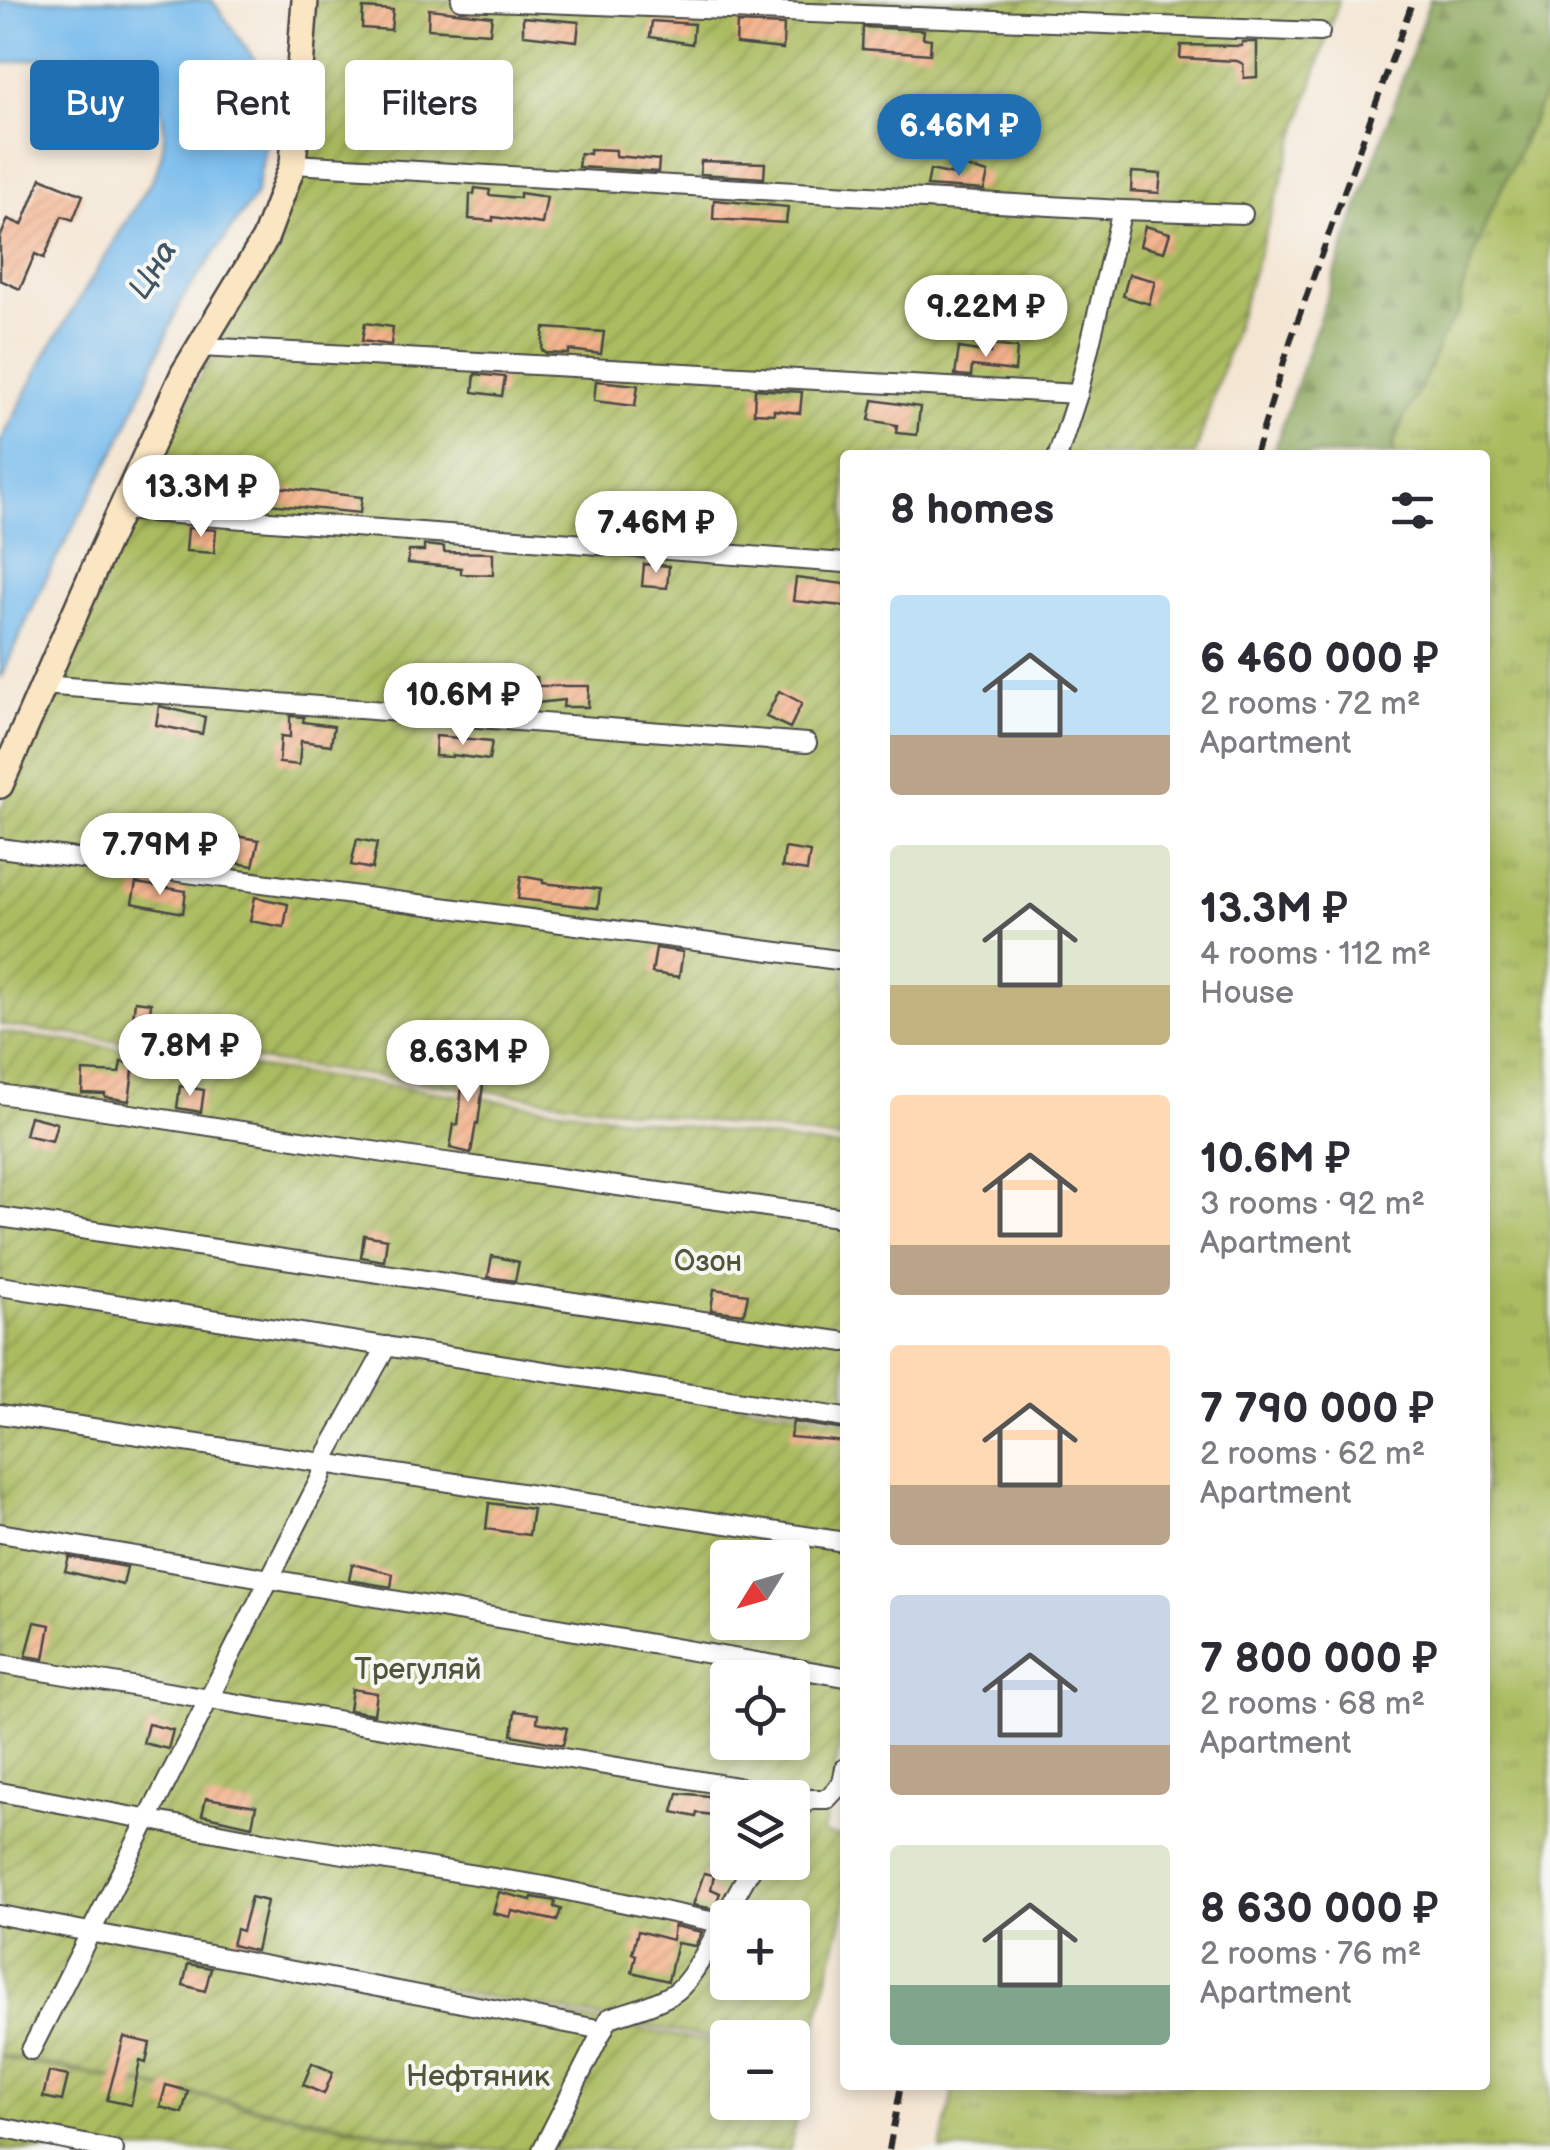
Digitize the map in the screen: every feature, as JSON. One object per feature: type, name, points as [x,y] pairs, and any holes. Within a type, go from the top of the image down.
[{"type":"street","points":[[0,785],[184,373],[265,240],[293,164],[305,0]]},
{"type":"street","points":[[461,0],[1320,32]]},
{"type":"street","points":[[293,164],[1244,214]]},
{"type":"street","points":[[1060,450],[1078,394],[1122,210]]},
{"type":"street","points":[[200,347],[1078,394]]},
{"type":"street","points":[[120,510],[840,562]]},
{"type":"street","points":[[42,685],[808,743]]},
{"type":"street","points":[[0,848],[840,961]]},
{"type":"street","points":[[0,1094],[840,1217]]},
{"type":"street","points":[[0,1218],[840,1341]]},
{"type":"street","points":[[0,1286],[840,1417]]},
{"type":"street","points":[[31,2050],[150,1819],[325,1462],[388,1346]]},
{"type":"street","points":[[0,1414],[840,1541]]},
{"type":"street","points":[[0,1533],[840,1676]]},
{"type":"street","points":[[0,1664],[710,1783]]},
{"type":"street","points":[[810,1799],[826,1799],[840,1786]]},
{"type":"street","points":[[0,1792],[263,1841],[544,1886],[710,1921]]},
{"type":"street","points":[[0,1915],[603,2030]]},
{"type":"street","points":[[542,2150],[609,2018],[678,1992],[710,1939]]},
{"type":"street","points":[[0,2126],[114,2150]]},
{"type":"green space","points":[[299,0],[1339,0],[1197,450],[840,450],[840,1139],[0,1025],[0,812],[75,629],[289,197],[291,150],[325,150],[325,60],[296,60]]},
{"type":"green space","points":[[1430,0],[1550,0],[1550,83],[1487,220],[1461,293],[1459,311],[1439,342],[1426,377],[1399,427],[1394,450],[1274,450]]},
{"type":"green space","points":[[1550,83],[1550,2150],[941,2150],[953,2090],[1490,2090],[1490,450],[1394,450],[1393,444],[1438,342],[1459,311],[1461,293],[1487,220]]},
{"type":"green space","name":"Озон","points":[[0,1032],[840,1147],[840,1414],[0,1284]]},
{"type":"green space","name":"Трегуляй","points":[[0,1292],[840,1419],[840,1743],[823,1834],[840,1836],[840,1927],[810,2052],[810,2020],[710,2020],[710,2038],[0,1908]]},
{"type":"green space","name":"Нефтяник","points":[[0,1916],[710,2042],[710,2120],[796,2120],[790,2150],[475,2150],[0,2055]]},
{"type":"green space","points":[[0,2057],[462,2150],[0,2150]]},
{"type":"water","name":"Цна","points":[[0,0],[212,0],[254,60],[179,60],[179,150],[265,150],[255,196],[182,299],[120,442],[49,572],[0,679],[0,443],[46,354],[153,178],[164,142],[164,125],[159,108],[159,60],[69,57],[0,64]]},
{"type":"building","points":[[363,8],[393,10],[391,30],[362,28]]},
{"type":"building","points":[[429,9],[492,16],[490,33],[428,29]]},
{"type":"building","points":[[523,17],[579,22],[577,41],[523,35]]},
{"type":"building","points":[[652,21],[694,24],[692,44],[650,37]]},
{"type":"building","points":[[737,23],[784,25],[783,49],[736,44]]},
{"type":"building","points":[[863,27],[924,30],[923,38],[931,39],[930,54],[862,49]]},
{"type":"building","points":[[1242,42],[1257,42],[1257,77],[1244,78],[1243,64],[1237,61],[1180,58],[1181,45],[1242,46]]},
{"type":"building","points":[[590,149],[616,150],[616,156],[659,160],[658,172],[578,167],[580,153],[590,154]]},
{"type":"building","points":[[701,161],[765,163],[764,178],[700,174]]},
{"type":"building","points":[[962,166],[988,173],[984,190],[927,186],[930,170],[959,176]]},
{"type":"building","points":[[1132,172],[1161,174],[1159,193],[1131,191]]},
{"type":"building","points":[[41,178],[83,195],[73,220],[62,216],[44,258],[35,254],[20,289],[0,280],[0,238],[8,219],[22,225]]},
{"type":"building","points":[[475,188],[490,190],[489,195],[520,198],[520,193],[547,197],[542,224],[493,217],[493,221],[469,219],[470,194],[474,194]]},
{"type":"building","points":[[714,200],[788,207],[786,223],[713,219]]},
{"type":"building","points":[[1145,226],[1170,233],[1164,252],[1140,246]]},
{"type":"building","points":[[1129,274],[1155,281],[1149,304],[1123,296]]},
{"type":"building","points":[[365,323],[393,327],[391,345],[362,341]]},
{"type":"building","points":[[544,328],[604,332],[601,354],[569,350],[569,354],[546,353],[542,350]]},
{"type":"building","points":[[992,345],[1017,348],[1015,371],[972,366],[971,376],[955,375],[959,348],[991,353]]},
{"type":"building","points":[[475,374],[505,377],[502,396],[473,392]]},
{"type":"building","points":[[596,381],[638,385],[635,406],[594,401]]},
{"type":"building","points":[[755,389],[802,392],[800,413],[754,413]]},
{"type":"building","points":[[873,400],[920,407],[917,435],[896,433],[897,425],[869,420]]},
{"type":"building","points":[[237,482],[362,497],[360,513],[268,504],[267,508],[234,506]]},
{"type":"building","points":[[620,512],[680,521],[678,537],[618,531]]},
{"type":"building","points":[[188,528],[216,530],[214,553],[186,551]]},
{"type":"building","points":[[424,545],[444,547],[444,552],[493,553],[493,575],[461,574],[461,568],[408,563],[409,551],[424,551]]},
{"type":"building","points":[[644,564],[669,566],[667,588],[642,586]]},
{"type":"building","points":[[796,578],[840,583],[840,606],[793,601]]},
{"type":"building","points":[[537,677],[538,686],[589,686],[588,707],[563,707],[564,700],[519,705],[516,679]]},
{"type":"building","points":[[409,679],[476,684],[474,703],[407,698]]},
{"type":"building","points":[[779,691],[802,703],[790,728],[766,717]]},
{"type":"building","points":[[159,706],[205,717],[202,734],[156,725]]},
{"type":"building","points":[[290,716],[334,726],[331,745],[301,741],[299,765],[279,763],[281,736],[290,737]]},
{"type":"building","points":[[436,736],[492,741],[489,760],[435,756]]},
{"type":"building","points":[[219,833],[259,840],[253,866],[213,859]]},
{"type":"building","points":[[357,839],[377,843],[372,869],[351,865]]},
{"type":"building","points":[[785,848],[810,852],[807,871],[782,867]]},
{"type":"building","points":[[521,876],[543,883],[600,889],[598,908],[518,899]]},
{"type":"building","points":[[136,883],[186,891],[183,913],[132,903]]},
{"type":"building","points":[[255,897],[288,904],[284,927],[250,921]]},
{"type":"building","points":[[656,948],[683,952],[679,977],[652,973]]},
{"type":"building","points":[[135,1001],[151,1003],[150,1014],[188,1022],[185,1039],[132,1028]]},
{"type":"building","points":[[458,1059],[478,1062],[477,1068],[485,1069],[471,1153],[450,1148],[454,1124],[458,1125],[463,1076],[456,1075]]},
{"type":"building","points":[[121,1062],[134,1064],[129,1101],[82,1093],[83,1071],[119,1073]]},
{"type":"building","points":[[180,1086],[204,1090],[201,1112],[177,1108]]},
{"type":"building","points":[[30,1116],[57,1123],[52,1141],[25,1135]]},
{"type":"building","points":[[364,1235],[387,1239],[384,1261],[361,1257]]},
{"type":"building","points":[[492,1256],[519,1262],[515,1281],[488,1277]]},
{"type":"building","points":[[714,1289],[748,1294],[744,1314],[711,1310]]},
{"type":"building","points":[[793,1422],[840,1429],[840,1442],[790,1437]]},
{"type":"building","points":[[489,1503],[533,1509],[529,1535],[486,1529]]},
{"type":"building","points":[[69,1557],[127,1567],[123,1585],[65,1571]]},
{"type":"building","points":[[352,1564],[393,1574],[391,1587],[349,1580]]},
{"type":"building","points":[[35,1622],[50,1625],[44,1659],[26,1656]]},
{"type":"building","points":[[352,1689],[377,1693],[374,1714],[349,1710]]},
{"type":"building","points":[[515,1711],[538,1714],[537,1722],[567,1728],[563,1745],[512,1735]]},
{"type":"building","points":[[148,1724],[173,1730],[168,1749],[143,1743]]},
{"type":"building","points":[[678,1793],[710,1796],[710,1815],[697,1813],[696,1817],[673,1812]]},
{"type":"building","points":[[206,1798],[256,1806],[252,1826],[202,1815]]},
{"type":"building","points":[[704,1873],[710,1874],[711,1889],[720,1893],[717,1900],[710,1900],[710,1908],[693,1905]]},
{"type":"building","points":[[499,1892],[555,1901],[554,1907],[561,1909],[557,1921],[512,1911],[510,1917],[493,1913]]},
{"type":"building","points":[[251,1897],[267,1901],[256,1951],[232,1945],[236,1929],[242,1931]]},
{"type":"building","points":[[674,1926],[702,1932],[695,1946],[677,1943],[668,1981],[632,1972],[638,1931],[672,1940]]},
{"type":"building","points":[[188,1964],[211,1968],[205,1991],[183,1985]]},
{"type":"building","points":[[124,2037],[150,2043],[146,2063],[140,2061],[131,2105],[107,2100]]},
{"type":"building","points":[[312,2063],[333,2072],[324,2094],[303,2085]]},
{"type":"building","points":[[49,2072],[68,2076],[62,2101],[43,2097]]},
{"type":"building","points":[[166,2085],[188,2091],[182,2113],[160,2107]]},
{"type":"railway","points":[[1257,450],[1291,339],[1413,0]]},
{"type":"railway","points":[[889,2150],[900,2090]]}]
